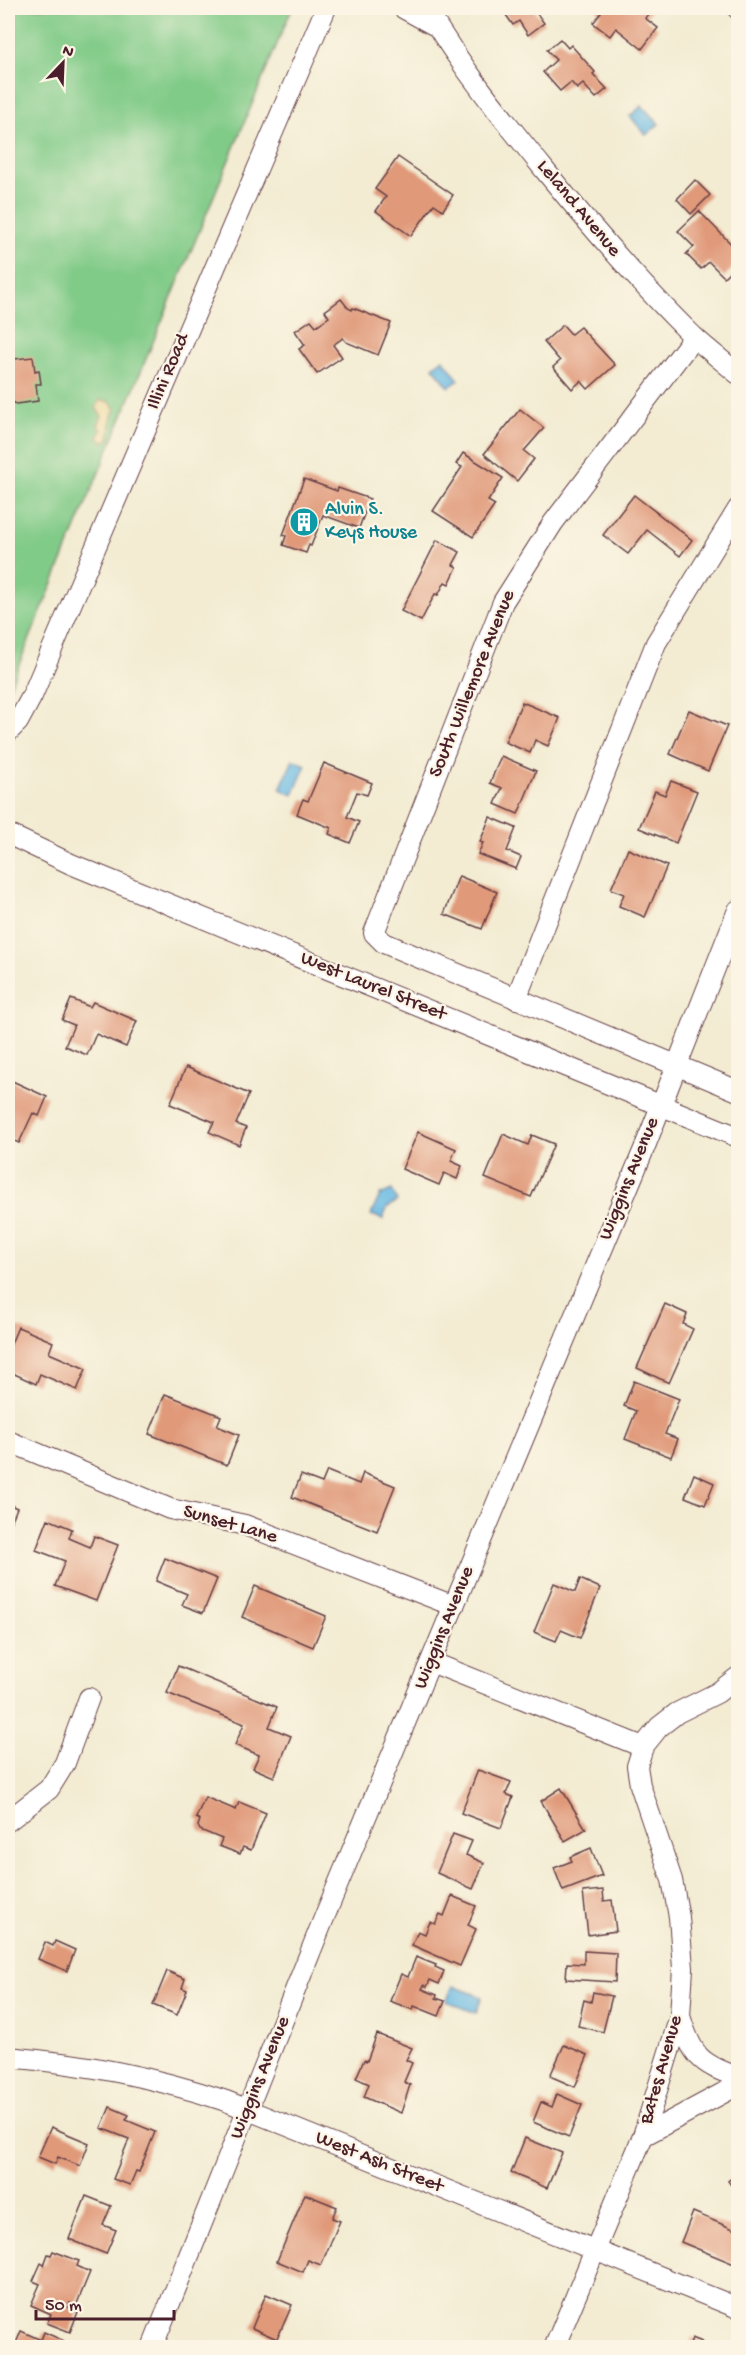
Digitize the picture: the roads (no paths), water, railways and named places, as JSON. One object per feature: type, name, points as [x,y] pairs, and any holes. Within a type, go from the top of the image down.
[{"type":"street","name":"Illini Road","points":[[8,732],[18,722],[32,696],[326,8]]},
{"type":"street","points":[[403,8],[437,27]]},
{"type":"street","name":"Leland Avenue","points":[[426,8],[437,27],[498,111],[579,212],[631,272],[694,337],[738,374]]},
{"type":"street","name":"South Willemore Avenue","points":[[516,999],[384,944],[374,933],[503,602],[553,523],[694,337]]},
{"type":"street","points":[[738,509],[656,643],[516,999],[738,1091]]},
{"type":"street","name":"West Laurel Street","points":[[8,834],[71,864],[738,1137]]},
{"type":"street","name":"Wiggins Avenue","points":[[152,2348],[327,1913],[661,1105],[738,909]]},
{"type":"street","name":"Sunset Lane","points":[[8,1441],[170,1509],[245,1525],[454,1606]]},
{"type":"street","points":[[431,1662],[643,1747]]},
{"type":"street","name":"Bates Avenue","points":[[554,2348],[643,2136],[680,2016],[683,1968],[679,1917],[672,1880],[640,1785],[637,1766],[643,1747],[658,1726],[676,1713],[717,1693],[738,1677]]},
{"type":"street","points":[[8,1821],[49,1789],[66,1763],[89,1698]]},
{"type":"street","points":[[680,2016],[689,2044],[699,2058],[721,2071],[738,2077]]},
{"type":"street","name":"West Ash Street","points":[[8,2057],[117,2070],[171,2083],[249,2110],[738,2308]]},
{"type":"street","points":[[643,2136],[738,2085]]},
{"type":"water","points":[[642,106],[659,124],[646,135],[630,116]]},
{"type":"water","points":[[443,359],[459,380],[449,387],[433,367]]},
{"type":"water","points":[[293,760],[306,765],[293,795],[280,789]]},
{"type":"water","points":[[392,1190],[397,1201],[387,1208],[383,1219],[371,1215],[380,1195]]},
{"type":"water","points":[[453,1986],[482,1997],[476,2013],[446,2001]]},
{"type":"place","name":"Alvin S. Keys House","points":[[304,522]]}]
